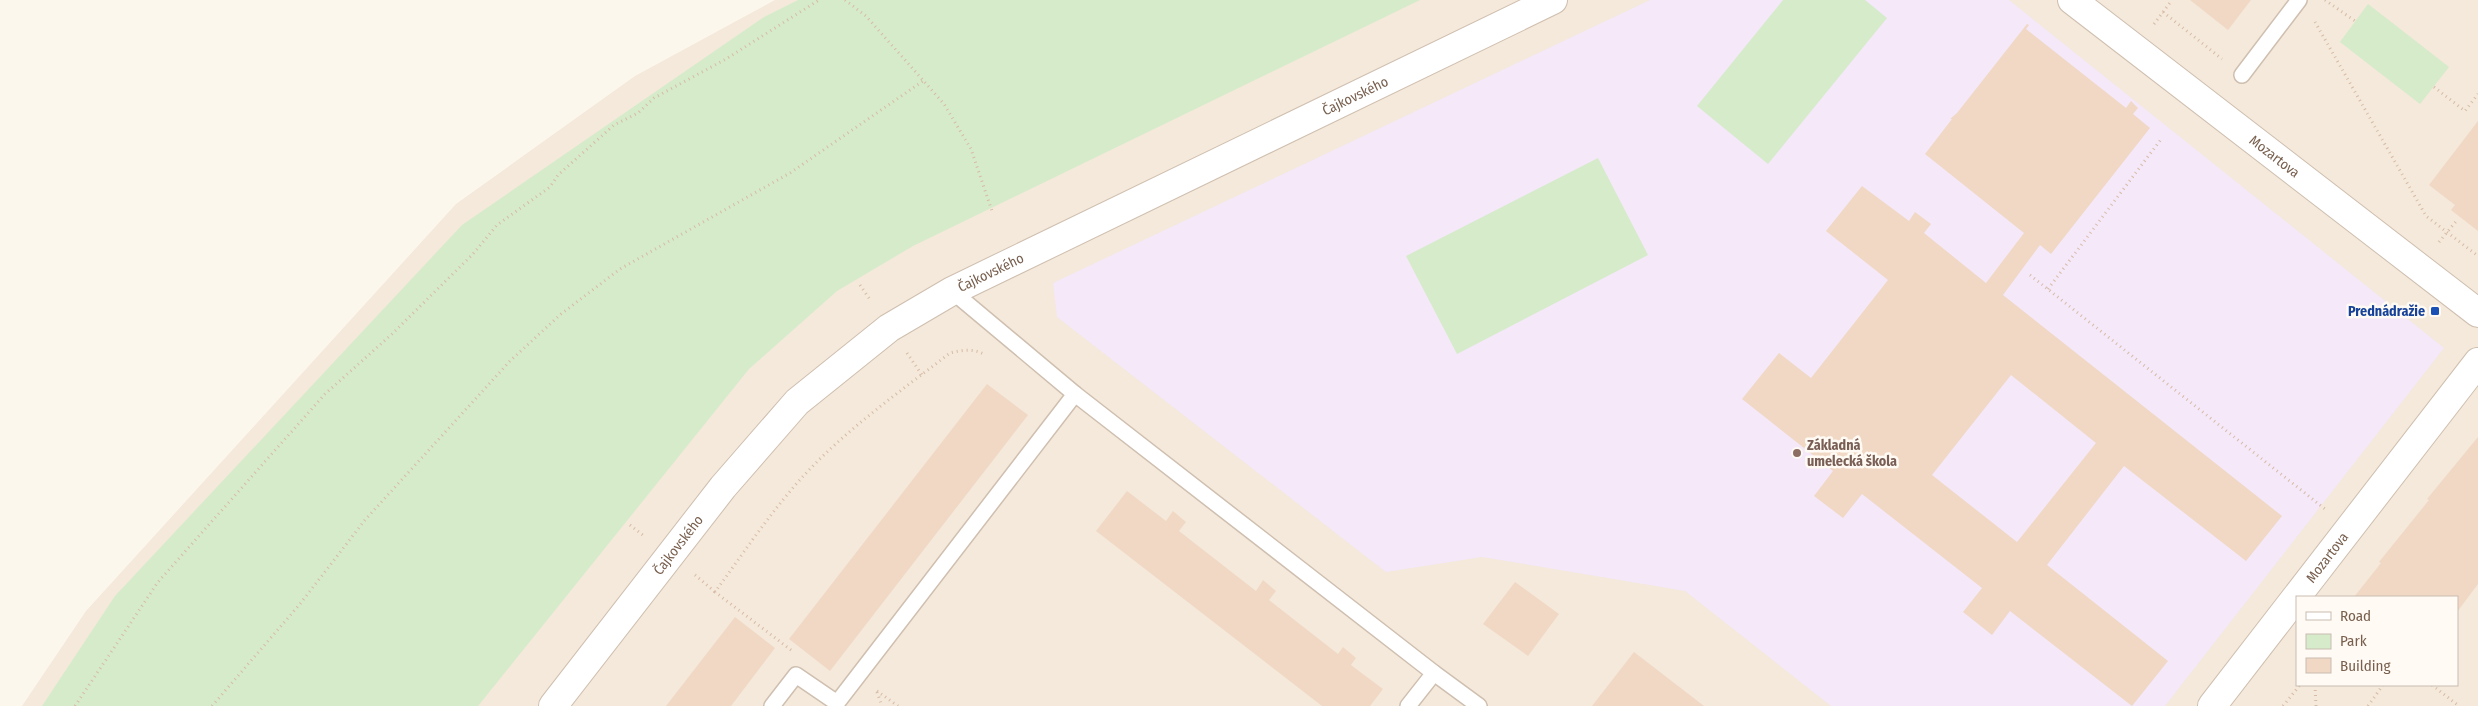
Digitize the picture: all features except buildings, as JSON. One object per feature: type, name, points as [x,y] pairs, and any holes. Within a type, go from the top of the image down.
[{"type":"street","name":"Čajkovského","points":[[553,706],[723,486],[797,402],[889,328],[952,291],[1553,0]]},
{"type":"street","name":"Mozartova","points":[[2072,0],[2478,313]]},
{"type":"street","name":"Mozartova","points":[[2297,596],[2478,362]]},
{"type":"street","name":"Mozartova","points":[[2212,706],[2296,597]]},
{"type":"lane","points":[[2242,75],[2299,0]]},
{"type":"lane","points":[[952,291],[1075,394],[1479,706]]},
{"type":"lane","points":[[772,706],[796,675],[837,703],[1075,394]]},
{"type":"lane","points":[[1408,706],[1434,672]]},
{"type":"path","points":[[75,706],[158,582],[325,394],[392,334],[473,254],[497,225],[550,187],[558,174],[614,125],[638,112],[654,98],[726,59],[819,0]]},
{"type":"path","points":[[845,0],[866,16],[944,104],[970,149],[993,214]]},
{"type":"path","points":[[2151,28],[2172,0]]},
{"type":"path","points":[[2325,0],[2355,21]]},
{"type":"path","points":[[2163,12],[2242,75]]},
{"type":"path","points":[[2313,17],[2426,216],[2478,256]]},
{"type":"path","points":[[212,706],[300,604],[365,520],[510,361],[561,314],[620,269],[790,173],[923,81]]},
{"type":"path","points":[[2434,87],[2465,111],[2478,94]]},
{"type":"path","points":[[2048,289],[2162,138]]},
{"type":"path","points":[[2435,248],[2458,219]]},
{"type":"path","points":[[2030,275],[2327,510]]},
{"type":"path","points":[[796,675],[791,650],[716,592],[761,529],[808,470],[863,420],[950,353],[965,350],[980,352],[987,357]]},
{"type":"path","points":[[2283,706],[2299,686]]},
{"type":"path","points":[[2315,686],[2316,706]]},
{"type":"path","points":[[2368,706],[2382,686]]},
{"type":"path","points":[[2433,686],[2459,706]]},
{"type":"path","points":[[877,691],[898,706]]},
{"type":"shaded area","points":[[775,0],[2478,0],[2478,706],[22,706],[86,611],[456,204],[635,76]]},
{"type":"shaded area","name":"Základná umelecká škola","points":[[1650,0],[2009,0],[2444,348],[2165,706],[1831,706],[1685,591],[1482,557],[1386,572],[1057,317],[1053,283]]},
{"type":"green space","points":[[798,0],[1420,0],[913,246],[837,291],[749,369],[478,706],[42,706],[115,596],[462,225],[764,17]]},
{"type":"green space","points":[[1783,0],[1865,0],[1887,18],[1768,164],[1697,106]]},
{"type":"green space","points":[[2368,4],[2449,67],[2420,104],[2340,42]]},
{"type":"green space","points":[[1598,158],[1648,255],[1457,354],[1406,256]]},
{"type":"place","name":"Prednádražie","points":[[2435,311]]},
{"type":"place","name":"Základná umelecká škola","points":[[1797,453]]}]
